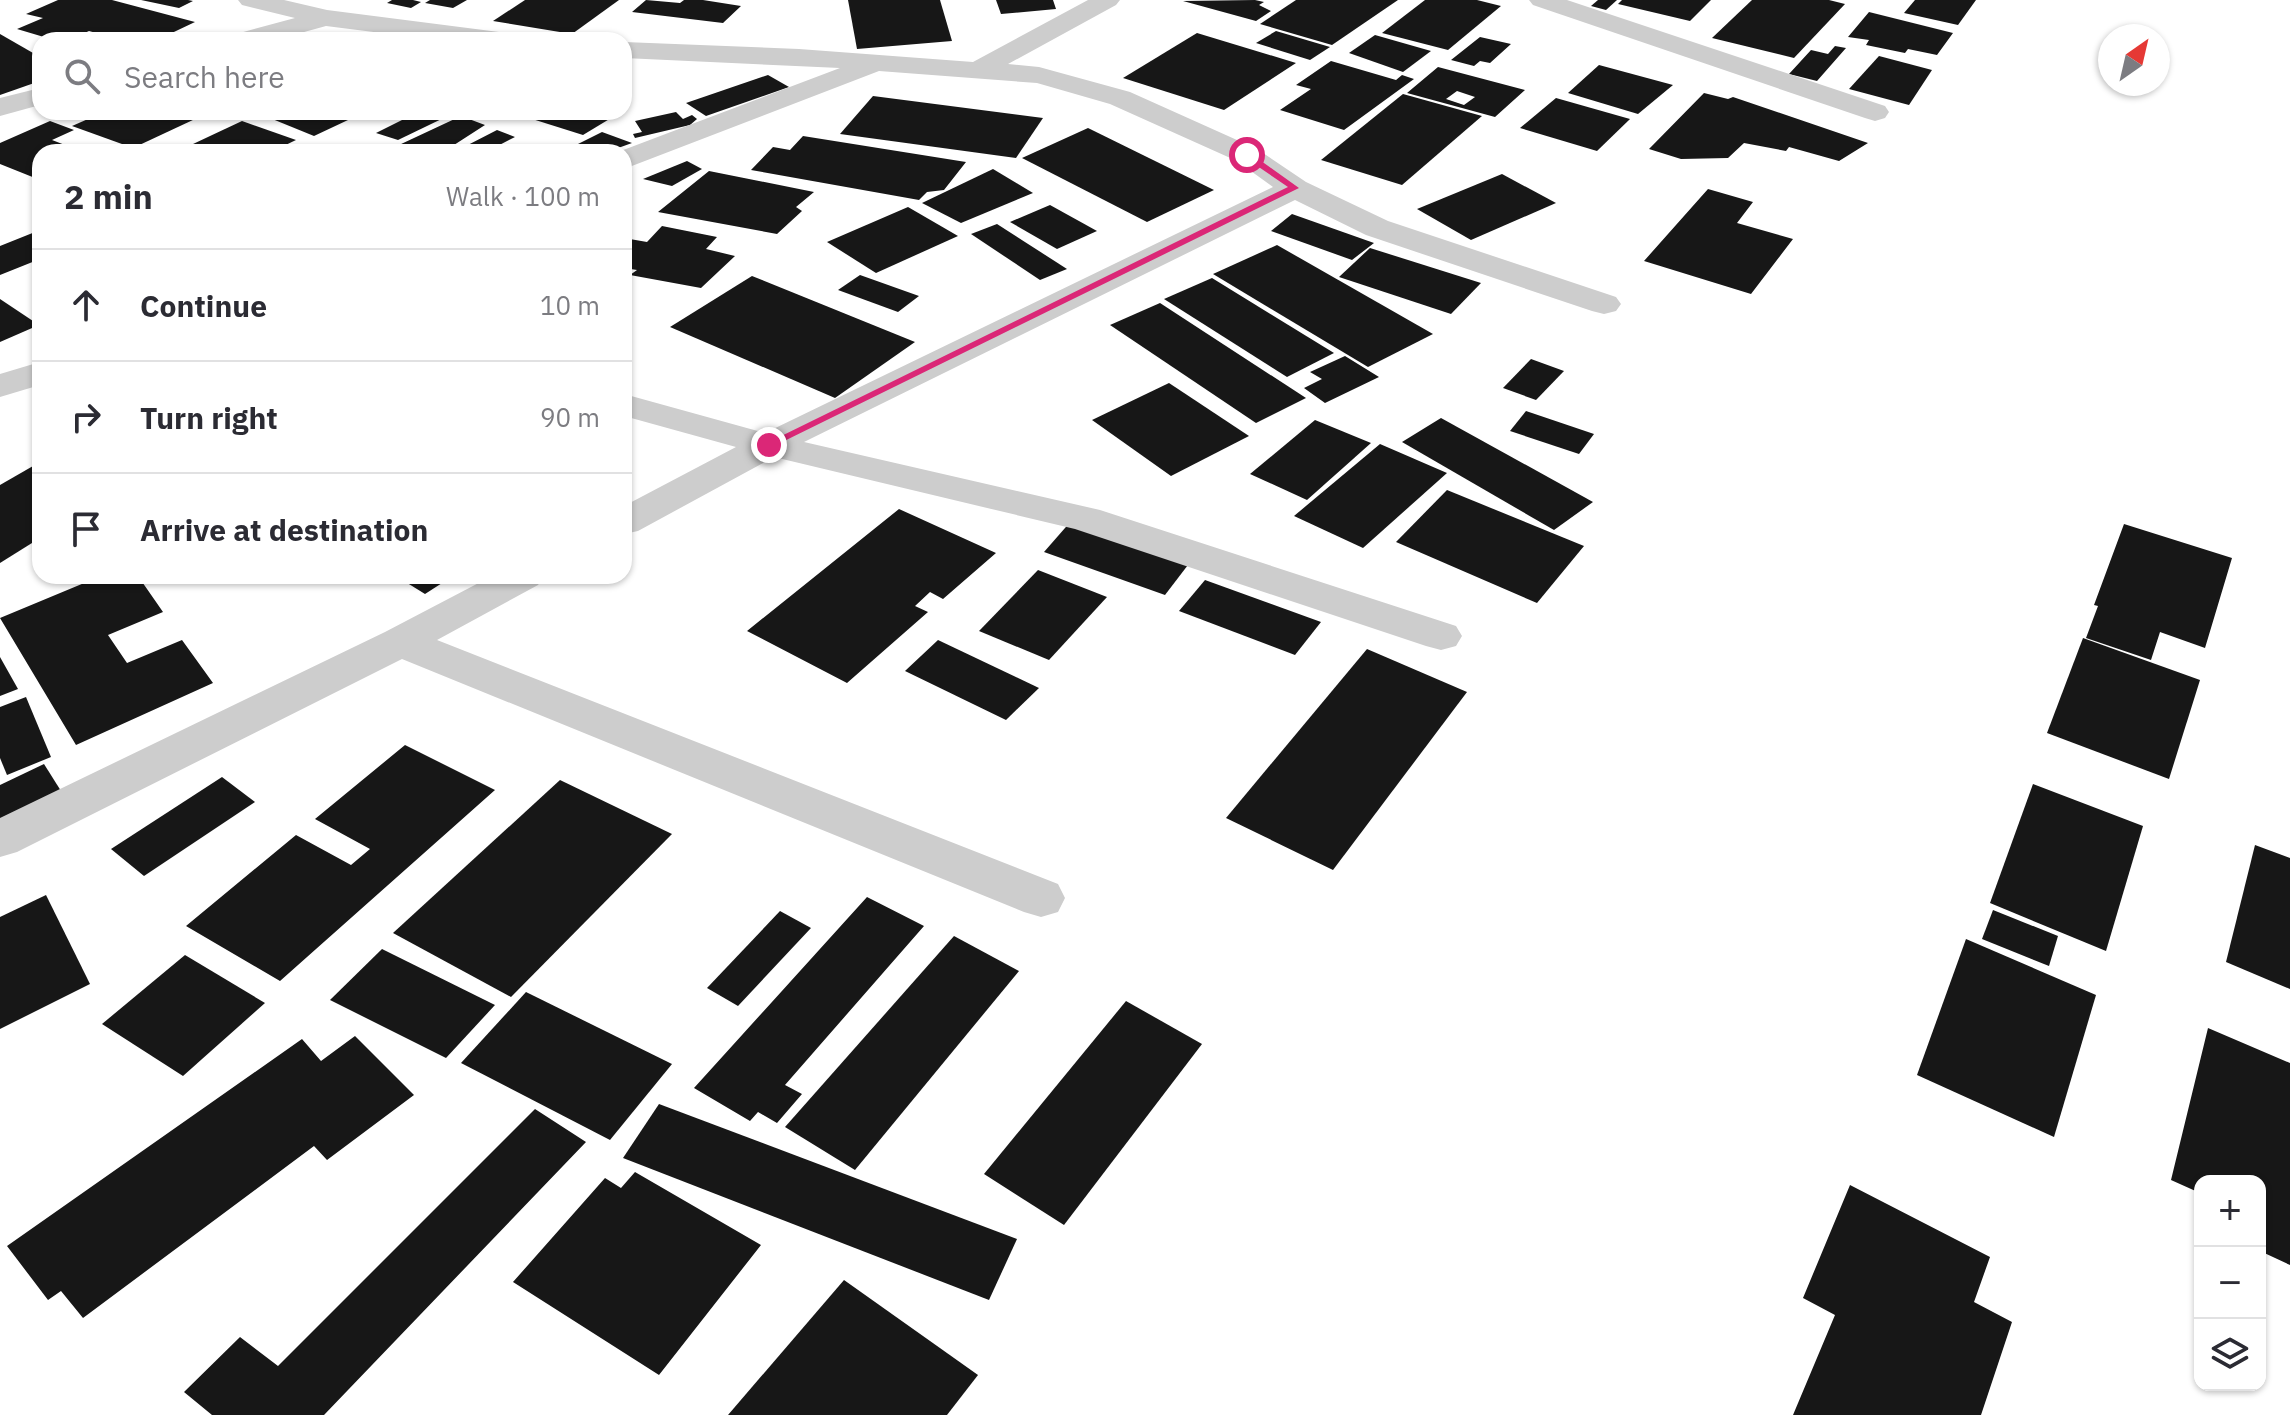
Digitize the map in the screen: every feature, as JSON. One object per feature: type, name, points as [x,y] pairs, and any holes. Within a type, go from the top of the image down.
[{"type":"street","points":[[251,0],[327,18],[436,32]]},
{"type":"street","points":[[978,70],[1107,0]]},
{"type":"street","points":[[1542,0],[1875,112]]},
{"type":"street","points":[[275,32],[327,18]]},
{"type":"street","points":[[632,50],[1039,75],[1120,98],[1247,155],[1295,188],[1377,228],[1604,304]]},
{"type":"street","points":[[632,157],[877,63]]},
{"type":"street","points":[[0,107],[32,98]]},
{"type":"street","points":[[632,518],[769,445],[1295,188]]},
{"type":"street","points":[[0,386],[32,376]]},
{"type":"street","points":[[632,407],[769,445],[1086,519],[1441,636]]},
{"type":"street","points":[[0,839],[400,642],[509,584]]},
{"type":"street","points":[[400,642],[1041,898]]},
{"type":"building","points":[[58,0],[112,0],[195,22],[174,32],[32,33],[17,29],[43,18],[26,14]]},
{"type":"building","points":[[141,0],[188,0],[193,1],[179,8]]},
{"type":"building","points":[[392,0],[421,2],[411,8],[387,3]]},
{"type":"building","points":[[430,0],[467,0],[453,8],[425,3]]},
{"type":"building","points":[[525,0],[619,0],[575,32],[493,21]]},
{"type":"building","points":[[646,0],[680,3],[684,0],[703,0],[741,6],[723,23],[632,12]]},
{"type":"building","points":[[848,0],[940,0],[952,41],[857,49]]},
{"type":"building","points":[[996,0],[1053,0],[1056,9],[1001,14]]},
{"type":"building","points":[[1296,0],[1398,0],[1332,45],[1260,24]]},
{"type":"building","points":[[1425,0],[1477,0],[1501,6],[1448,50],[1382,33]]},
{"type":"building","points":[[1598,0],[1617,0],[1606,10],[1591,6]]},
{"type":"building","points":[[1622,0],[1711,0],[1690,21],[1618,4]]},
{"type":"building","points":[[1752,0],[1829,0],[1845,4],[1794,58],[1712,38]]},
{"type":"building","points":[[1915,0],[1976,0],[1958,25],[1904,13]]},
{"type":"building","points":[[1183,1],[1264,2],[1259,5],[1271,11],[1256,21]]},
{"type":"building","points":[[1869,12],[1953,33],[1937,55],[1908,49],[1905,53],[1866,45],[1869,40],[1848,37]]},
{"type":"building","points":[[1276,31],[1330,47],[1310,60],[1256,43]]},
{"type":"building","points":[[1197,33],[1296,63],[1224,110],[1123,78]]},
{"type":"building","points":[[0,34],[32,52],[32,84],[0,95]]},
{"type":"building","points":[[1375,35],[1431,51],[1403,72],[1349,53]]},
{"type":"building","points":[[1480,37],[1511,44],[1490,63],[1480,61],[1474,66],[1451,60]]},
{"type":"building","points":[[1835,46],[1846,48],[1817,81],[1789,74],[1811,50],[1828,54]]},
{"type":"building","points":[[1879,56],[1932,70],[1909,105],[1849,89]]},
{"type":"building","points":[[1331,61],[1396,80],[1402,75],[1414,79],[1344,130],[1280,110],[1311,89],[1296,85]]},
{"type":"building","points":[[1599,65],[1673,85],[1638,114],[1568,93]]},
{"type":"building","points":[[1438,67],[1525,90],[1495,117],[1407,93]],"holes":[[[1457,91],[1475,97],[1464,105],[1446,99]]]},
{"type":"building","points":[[768,75],[789,87],[706,116],[686,103]]},
{"type":"building","points":[[1704,93],[1728,99],[1733,97],[1868,143],[1839,161],[1789,147],[1786,151],[1744,143],[1728,158],[1681,159],[1649,149]]},
{"type":"building","points":[[1403,94],[1482,116],[1402,185],[1321,160]]},
{"type":"building","points":[[873,96],[1043,118],[1016,158],[840,134]]},
{"type":"building","points":[[1556,98],[1630,119],[1597,151],[1520,128]]},
{"type":"building","points":[[676,112],[683,119],[692,115],[697,119],[690,125],[635,138],[633,134],[642,132],[635,121]]},
{"type":"building","points":[[86,120],[193,120],[142,144],[122,144],[72,126]]},
{"type":"building","points":[[275,120],[348,120],[314,136]]},
{"type":"building","points":[[402,120],[439,120],[398,140],[376,133]]},
{"type":"building","points":[[452,120],[472,120],[485,125],[456,144],[401,144]]},
{"type":"building","points":[[535,120],[608,120],[583,135]]},
{"type":"building","points":[[50,121],[74,130],[52,140],[62,144],[32,144],[32,177],[0,164],[0,143]]},
{"type":"building","points":[[242,121],[296,140],[288,144],[193,144]]},
{"type":"building","points":[[1088,128],[1214,190],[1147,222],[1022,158]]},
{"type":"building","points":[[497,130],[515,137],[501,144],[470,144]]},
{"type":"building","points":[[602,132],[632,143],[629,144],[578,144]]},
{"type":"building","points":[[803,136],[966,162],[944,190],[927,192],[919,200],[751,170],[773,147],[790,150]]},
{"type":"building","points":[[687,161],[702,169],[672,186],[643,179]]},
{"type":"building","points":[[993,169],[1033,193],[961,223],[922,203]]},
{"type":"building","points":[[709,171],[814,192],[796,207],[802,211],[777,234],[658,212]]},
{"type":"building","points":[[1502,174],[1556,203],[1471,240],[1417,209]]},
{"type":"building","points":[[1708,189],[1753,202],[1737,223],[1793,239],[1751,294],[1644,261]]},
{"type":"building","points":[[1050,205],[1097,231],[1057,249],[1010,222]]},
{"type":"building","points":[[908,207],[958,236],[876,273],[827,242]]},
{"type":"building","points":[[1292,214],[1374,243],[1352,260],[1271,231]]},
{"type":"building","points":[[997,224],[1067,269],[1040,280],[971,234]]},
{"type":"building","points":[[662,226],[717,237],[706,249],[735,256],[701,288],[632,275],[637,270],[632,269],[632,239],[647,242]]},
{"type":"building","points":[[32,233],[32,262],[0,275],[0,246]]},
{"type":"building","points":[[1277,245],[1433,334],[1368,367],[1213,274]]},
{"type":"building","points":[[1370,248],[1481,283],[1451,314],[1339,277]]},
{"type":"building","points":[[860,275],[919,296],[898,312],[838,290]]},
{"type":"building","points":[[752,276],[915,342],[835,398],[670,327]]},
{"type":"building","points":[[1212,278],[1334,353],[1287,377],[1164,299]]},
{"type":"building","points":[[0,299],[32,320],[32,328],[0,342]]},
{"type":"building","points":[[1160,303],[1306,398],[1256,423],[1110,325]]},
{"type":"building","points":[[1345,356],[1379,377],[1325,403],[1304,388],[1322,379],[1310,372]]},
{"type":"building","points":[[1531,359],[1564,371],[1536,400],[1503,388]]},
{"type":"building","points":[[1169,383],[1249,436],[1171,476],[1092,420]]},
{"type":"building","points":[[1526,411],[1594,434],[1579,454],[1510,431]]},
{"type":"building","points":[[1441,418],[1593,502],[1554,530],[1402,442]]},
{"type":"building","points":[[1315,420],[1371,443],[1307,500],[1250,474]]},
{"type":"building","points":[[1380,444],[1447,473],[1363,548],[1294,516]]},
{"type":"building","points":[[32,467],[32,543],[0,563],[0,485]]},
{"type":"building","points":[[1447,490],[1584,546],[1537,603],[1396,542]]},
{"type":"building","points":[[899,509],[996,553],[943,599],[930,592],[915,606],[928,612],[847,683],[747,631]]},
{"type":"building","points":[[1072,520],[1191,561],[1165,595],[1044,552]]},
{"type":"building","points":[[2124,524],[2232,558],[2205,648],[2160,632],[2151,660],[2086,638],[2098,606],[2094,605]]},
{"type":"building","points":[[1038,570],[1107,597],[1049,660],[979,631]]},
{"type":"building","points":[[1205,580],[1321,622],[1295,655],[1179,611]]},
{"type":"building","points":[[82,584],[144,584],[163,612],[108,635],[127,663],[182,640],[213,683],[76,745],[0,618]]},
{"type":"building","points":[[409,584],[441,584],[425,594]]},
{"type":"building","points":[[2083,638],[2200,680],[2169,779],[2047,733]]},
{"type":"building","points":[[938,640],[1039,688],[1006,720],[905,671]]},
{"type":"building","points":[[1367,649],[1467,692],[1333,870],[1226,818]]},
{"type":"building","points":[[0,657],[18,689],[0,696]]},
{"type":"building","points":[[26,697],[51,757],[7,775],[0,758],[0,707]]},
{"type":"building","points":[[405,745],[495,790],[280,981],[186,926],[296,835],[351,865],[370,849],[315,819]]},
{"type":"building","points":[[44,764],[61,791],[0,820],[0,785]]},
{"type":"building","points":[[222,777],[255,802],[144,876],[111,849]]},
{"type":"building","points":[[560,780],[672,834],[511,997],[393,933]]},
{"type":"building","points":[[2033,784],[2143,826],[2106,951],[1990,903]]},
{"type":"building","points":[[2255,845],[2290,858],[2290,989],[2226,962]]},
{"type":"building","points":[[46,895],[90,984],[0,1029],[0,917]]},
{"type":"building","points":[[867,897],[924,926],[785,1085],[802,1094],[777,1123],[758,1112],[750,1121],[694,1088]]},
{"type":"building","points":[[1993,910],[2058,936],[2049,966],[1982,939]]},
{"type":"building","points":[[780,911],[811,928],[738,1006],[707,988]]},
{"type":"building","points":[[954,936],[1019,971],[855,1170],[785,1127]]},
{"type":"building","points":[[1966,939],[2096,995],[2054,1137],[1917,1075]]},
{"type":"building","points":[[382,949],[495,1005],[446,1058],[330,1000]]},
{"type":"building","points":[[185,955],[265,1003],[183,1076],[102,1024]]},
{"type":"building","points":[[526,992],[672,1064],[610,1140],[461,1063]]},
{"type":"building","points":[[1126,1001],[1202,1044],[1064,1225],[984,1174]]},
{"type":"building","points":[[2208,1028],[2290,1063],[2290,1265],[2266,1254],[2266,1175],[2194,1175],[2194,1190],[2171,1180]]},
{"type":"building","points":[[355,1036],[414,1095],[327,1160],[314,1146],[83,1318],[61,1291],[48,1300],[7,1246],[302,1039],[321,1061]]},
{"type":"building","points":[[659,1104],[1017,1239],[989,1300],[623,1158]]},
{"type":"building","points":[[535,1109],[586,1142],[324,1415],[212,1415],[184,1392],[240,1337],[278,1366]]},
{"type":"building","points":[[635,1172],[761,1245],[659,1375],[513,1282],[605,1178],[621,1188]]},
{"type":"building","points":[[1850,1185],[1990,1257],[1974,1302],[2012,1322],[1981,1415],[1793,1415],[1835,1315],[1803,1298]]},
{"type":"building","points":[[844,1280],[978,1375],[947,1415],[728,1415]]},
{"type":"route","points":[[769,445],[1295,188],[1247,155]]}]
